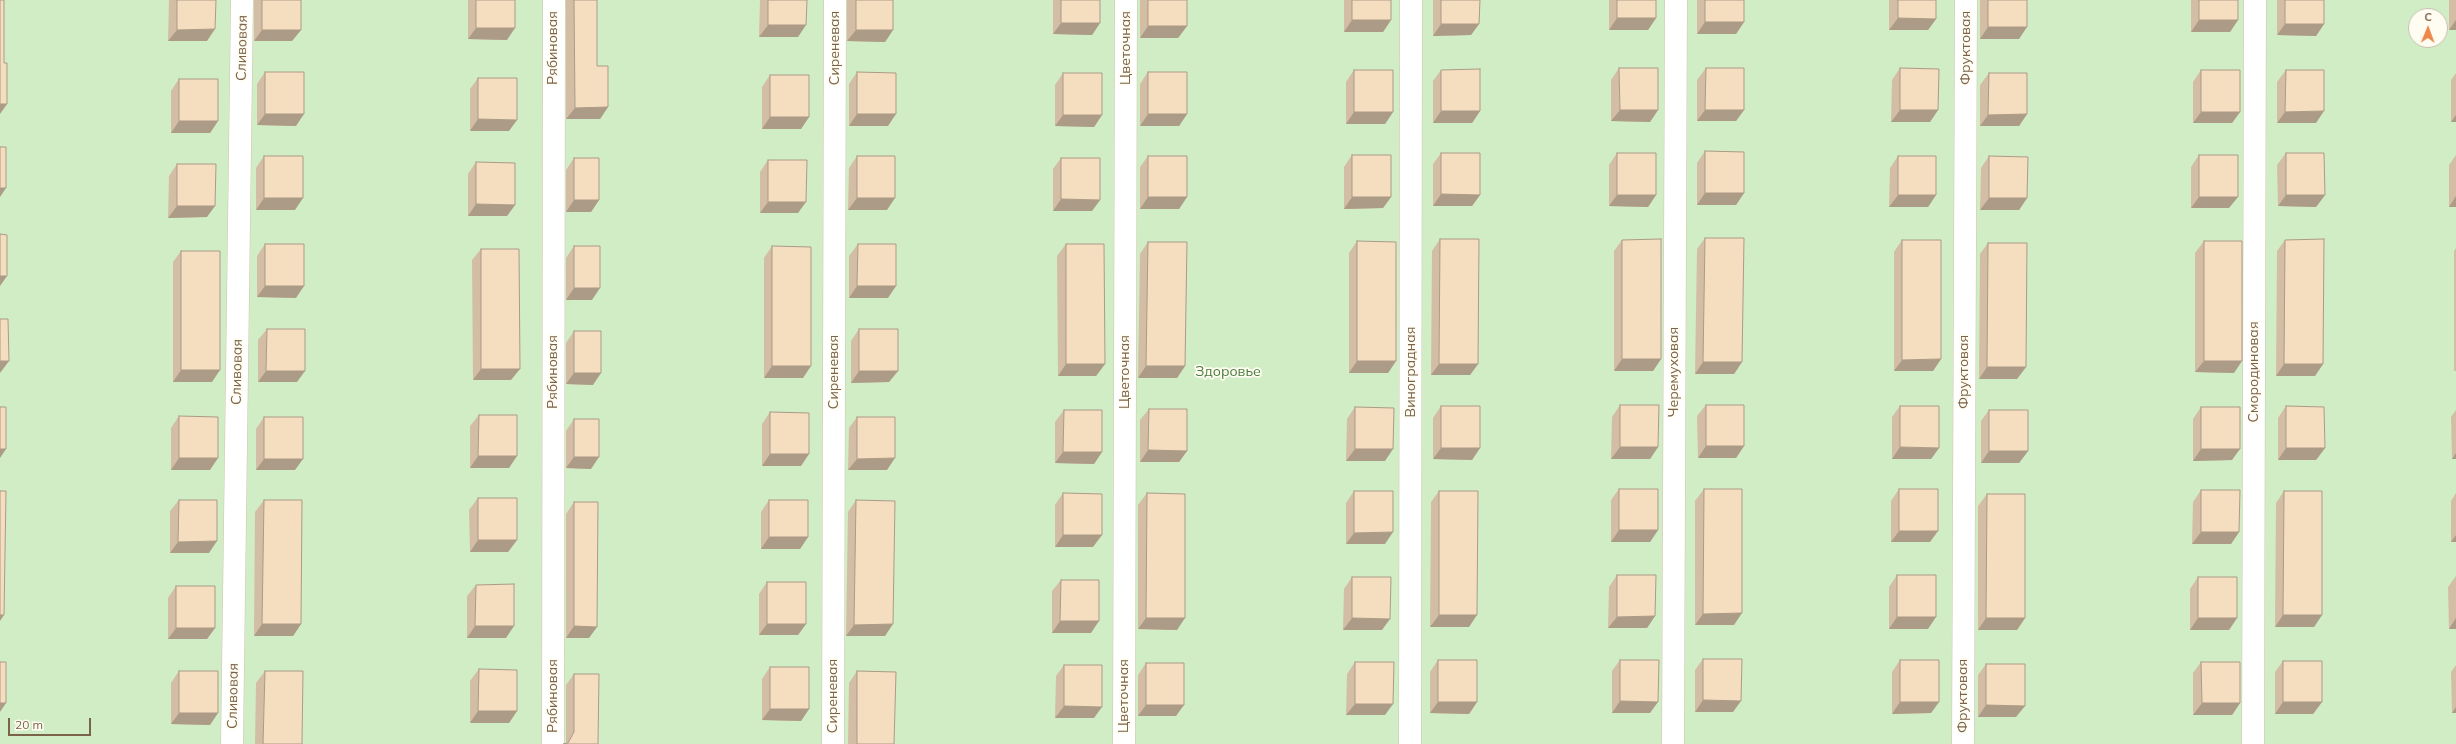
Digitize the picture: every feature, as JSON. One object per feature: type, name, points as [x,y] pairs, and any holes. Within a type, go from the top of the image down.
[{"type":"street","name":"Сливовая","points":[[232,744],[242,0]]},
{"type":"street","name":"Рябиновая","points":[[553,744],[554,0]]},
{"type":"street","name":"Сиреневая","points":[[833,744],[835,0]]},
{"type":"street","name":"Цветочная","points":[[1124,744],[1126,0]]},
{"type":"street","name":"Виноградная","points":[[1410,744],[1412,0]]},
{"type":"street","name":"Черемуховая","points":[[1673,744],[1676,0]]},
{"type":"street","name":"Фруктовая","points":[[1963,744],[1966,0]]},
{"type":"street","name":"Смородиновая","points":[[2253,744],[2254,0]]},
{"type":"green space","name":"Здоровье","points":[[0,0],[2456,0],[2456,744],[0,744]]},
{"type":"building","points":[[0,0],[4,0],[4,63],[7,63],[7,104],[0,104]]},
{"type":"building","points":[[177,0],[216,0],[215,29],[177,30]]},
{"type":"building","points":[[262,0],[301,0],[301,30],[262,30]]},
{"type":"building","points":[[476,0],[515,0],[515,28],[476,28]]},
{"type":"building","points":[[574,0],[597,0],[597,66],[608,66],[608,107],[575,108]]},
{"type":"building","points":[[768,0],[807,0],[806,25],[768,25]]},
{"type":"building","points":[[856,0],[893,0],[893,30],[856,30]]},
{"type":"building","points":[[1061,0],[1100,0],[1100,23],[1061,23]]},
{"type":"building","points":[[1148,0],[1187,0],[1187,26],[1148,26]]},
{"type":"building","points":[[1352,0],[1391,0],[1391,20],[1352,20]]},
{"type":"building","points":[[1441,0],[1480,0],[1479,24],[1441,24]]},
{"type":"building","points":[[1617,0],[1656,0],[1656,18],[1617,18]]},
{"type":"building","points":[[1705,0],[1744,0],[1744,22],[1705,22]]},
{"type":"building","points":[[1898,0],[1936,0],[1936,19],[1898,18]]},
{"type":"building","points":[[1988,0],[2027,0],[2027,27],[1988,27]]},
{"type":"building","points":[[2199,0],[2238,0],[2238,20],[2199,20]]},
{"type":"building","points":[[2285,0],[2324,0],[2324,24],[2285,24]]},
{"type":"building","points":[[1619,68],[1658,68],[1658,110],[1620,110]]},
{"type":"building","points":[[1706,68],[1744,68],[1744,110],[1705,110]]},
{"type":"building","points":[[1900,68],[1939,69],[1938,110],[1900,110]]},
{"type":"building","points":[[1480,69],[1480,111],[1441,111],[1441,70]]},
{"type":"building","points":[[1354,70],[1393,70],[1393,112],[1354,112]]},
{"type":"building","points":[[2201,70],[2240,70],[2240,112],[2201,112]]},
{"type":"building","points":[[2286,70],[2324,70],[2324,111],[2285,112]]},
{"type":"building","points":[[265,72],[304,72],[304,114],[265,114]]},
{"type":"building","points":[[857,72],[896,73],[896,114],[857,114]]},
{"type":"building","points":[[1148,72],[1187,72],[1187,114],[1148,114]]},
{"type":"building","points":[[1063,73],[1102,73],[1102,115],[1063,115]]},
{"type":"building","points":[[1989,73],[2027,73],[2027,114],[1988,115]]},
{"type":"building","points":[[770,75],[809,75],[809,117],[770,117]]},
{"type":"building","points":[[478,78],[517,78],[517,120],[478,119]]},
{"type":"building","points":[[179,79],[218,79],[218,121],[179,121]]},
{"type":"building","points":[[0,147],[6,147],[6,188],[0,188]]},
{"type":"building","points":[[1705,151],[1744,152],[1744,193],[1705,193]]},
{"type":"building","points":[[1441,153],[1480,153],[1480,195],[1441,194]]},
{"type":"building","points":[[1617,153],[1656,153],[1656,195],[1617,195]]},
{"type":"building","points":[[2286,153],[2324,153],[2325,195],[2286,195]]},
{"type":"building","points":[[1352,155],[1391,155],[1391,197],[1352,197]]},
{"type":"building","points":[[2199,155],[2238,155],[2238,197],[2199,197]]},
{"type":"building","points":[[264,156],[303,156],[303,198],[264,198]]},
{"type":"building","points":[[857,156],[895,156],[895,198],[857,198]]},
{"type":"building","points":[[1148,156],[1187,156],[1187,197],[1148,197]]},
{"type":"building","points":[[1898,156],[1936,156],[1936,195],[1898,195]]},
{"type":"building","points":[[1989,156],[2028,157],[2027,198],[1989,198]]},
{"type":"building","points":[[574,158],[599,158],[599,200],[574,200]]},
{"type":"building","points":[[1061,158],[1100,158],[1100,200],[1061,199]]},
{"type":"building","points":[[768,160],[807,160],[806,202],[768,202]]},
{"type":"building","points":[[476,162],[515,163],[515,205],[476,204]]},
{"type":"building","points":[[177,164],[216,164],[215,206],[177,206]]},
{"type":"building","points":[[0,234],[7,235],[7,276],[0,276]]},
{"type":"building","points":[[1705,238],[1744,238],[1742,362],[1703,362]]},
{"type":"building","points":[[1440,239],[1479,239],[1478,364],[1439,364]]},
{"type":"building","points":[[1661,239],[1661,359],[1622,359],[1622,240]]},
{"type":"building","points":[[2324,239],[2323,364],[2284,364],[2285,240]]},
{"type":"building","points":[[1902,240],[1941,240],[1941,359],[1902,360]]},
{"type":"building","points":[[1357,241],[1396,242],[1396,361],[1357,361]]},
{"type":"building","points":[[2204,241],[2242,241],[2242,361],[2204,361]]},
{"type":"building","points":[[1148,242],[1187,242],[1185,366],[1146,366]]},
{"type":"building","points":[[1988,243],[2027,243],[2026,367],[1987,367]]},
{"type":"building","points":[[265,244],[304,244],[304,286],[265,286]]},
{"type":"building","points":[[858,244],[896,244],[896,286],[857,286]]},
{"type":"building","points":[[1066,244],[1104,244],[1105,364],[1066,364]]},
{"type":"building","points":[[574,246],[600,246],[600,288],[574,288]]},
{"type":"building","points":[[772,246],[811,247],[811,366],[772,366]]},
{"type":"building","points":[[481,249],[519,249],[520,369],[481,369]]},
{"type":"building","points":[[181,251],[220,251],[220,370],[181,370]]},
{"type":"building","points":[[0,319],[8,319],[9,361],[0,361]]},
{"type":"building","points":[[267,329],[305,329],[305,371],[266,371]]},
{"type":"building","points":[[859,329],[898,329],[898,371],[859,371]]},
{"type":"building","points":[[574,331],[601,331],[601,373],[574,373]]},
{"type":"building","points":[[1620,405],[1659,405],[1658,447],[1620,447]]},
{"type":"building","points":[[1706,405],[1744,405],[1744,446],[1706,446]]},
{"type":"building","points":[[1441,406],[1480,406],[1480,448],[1441,448]]},
{"type":"building","points":[[1900,406],[1939,406],[1939,448],[1900,447]]},
{"type":"building","points":[[2286,406],[2324,407],[2325,448],[2286,448]]},
{"type":"building","points":[[0,407],[6,407],[6,449],[0,449]]},
{"type":"building","points":[[1355,407],[1394,408],[1393,449],[1355,449]]},
{"type":"building","points":[[2201,407],[2240,407],[2240,449],[2201,449]]},
{"type":"building","points":[[1149,409],[1187,409],[1187,451],[1148,450]]},
{"type":"building","points":[[1064,410],[1102,410],[1102,452],[1063,452]]},
{"type":"building","points":[[1989,410],[2028,410],[2028,451],[1989,451]]},
{"type":"building","points":[[770,412],[809,413],[809,454],[770,454]]},
{"type":"building","points":[[479,415],[517,415],[517,456],[478,456]]},
{"type":"building","points":[[179,416],[218,417],[218,458],[179,458]]},
{"type":"building","points":[[264,417],[303,417],[303,459],[264,459]]},
{"type":"building","points":[[857,417],[895,417],[895,458],[857,459]]},
{"type":"building","points":[[574,419],[599,419],[599,457],[574,457]]},
{"type":"building","points":[[1619,489],[1658,489],[1658,530],[1619,530]]},
{"type":"building","points":[[1704,489],[1742,489],[1742,613],[1703,614]]},
{"type":"building","points":[[1899,489],[1938,489],[1938,531],[1899,531]]},
{"type":"building","points":[[2201,490],[2240,490],[2239,532],[2201,532]]},
{"type":"building","points":[[0,491],[6,491],[4,615],[0,615]]},
{"type":"building","points":[[1354,491],[1393,491],[1393,532],[1354,533]]},
{"type":"building","points":[[1439,491],[1478,491],[1477,615],[1439,615]]},
{"type":"building","points":[[2284,491],[2322,491],[2322,615],[2283,615]]},
{"type":"building","points":[[1063,493],[1102,494],[1102,535],[1063,535]]},
{"type":"building","points":[[1147,493],[1185,494],[1185,618],[1146,618]]},
{"type":"building","points":[[1987,494],[2025,494],[2025,618],[1986,618]]},
{"type":"building","points":[[478,498],[517,498],[517,540],[478,540]]},
{"type":"building","points":[[179,500],[217,500],[217,541],[178,542]]},
{"type":"building","points":[[264,500],[302,500],[301,624],[262,624]]},
{"type":"building","points":[[769,500],[808,500],[808,537],[769,537]]},
{"type":"building","points":[[856,500],[895,501],[893,624],[854,625]]},
{"type":"building","points":[[574,502],[598,502],[597,627],[574,626]]},
{"type":"building","points":[[1617,575],[1656,575],[1655,616],[1617,617]]},
{"type":"building","points":[[1897,575],[1936,575],[1936,617],[1897,617]]},
{"type":"building","points":[[1352,577],[1391,577],[1390,619],[1352,618]]},
{"type":"building","points":[[2198,577],[2237,577],[2237,618],[2198,618]]},
{"type":"building","points":[[1061,580],[1099,580],[1099,621],[1060,621]]},
{"type":"building","points":[[767,582],[806,582],[806,624],[767,624]]},
{"type":"building","points":[[514,584],[514,626],[475,626],[476,585]]},
{"type":"building","points":[[176,586],[215,586],[215,628],[176,628]]},
{"type":"building","points":[[1703,659],[1742,659],[1741,701],[1703,700]]},
{"type":"building","points":[[1438,660],[1477,660],[1477,702],[1438,702]]},
{"type":"building","points":[[1620,660],[1659,660],[1658,702],[1620,701]]},
{"type":"building","points":[[1900,660],[1939,660],[1939,702],[1900,702]]},
{"type":"building","points":[[2283,661],[2322,661],[2322,702],[2283,702]]},
{"type":"building","points":[[0,662],[6,662],[6,703],[0,703]]},
{"type":"building","points":[[1355,662],[1394,662],[1393,704],[1355,704]]},
{"type":"building","points":[[2201,662],[2240,662],[2240,703],[2202,703]]},
{"type":"building","points":[[1146,663],[1184,663],[1184,705],[1146,705]]},
{"type":"building","points":[[1986,664],[2025,664],[2025,706],[1986,705]]},
{"type":"building","points":[[1064,665],[1102,665],[1102,707],[1064,706]]},
{"type":"building","points":[[770,667],[809,667],[809,709],[770,709]]},
{"type":"building","points":[[479,669],[517,670],[517,711],[478,711]]},
{"type":"building","points":[[179,671],[218,671],[218,713],[179,713]]},
{"type":"building","points":[[265,671],[303,671],[302,744],[263,744]]},
{"type":"building","points":[[857,671],[896,672],[894,744],[857,744]]},
{"type":"building","points":[[574,674],[599,674],[598,744],[563,744],[568,743],[574,732]]}]
